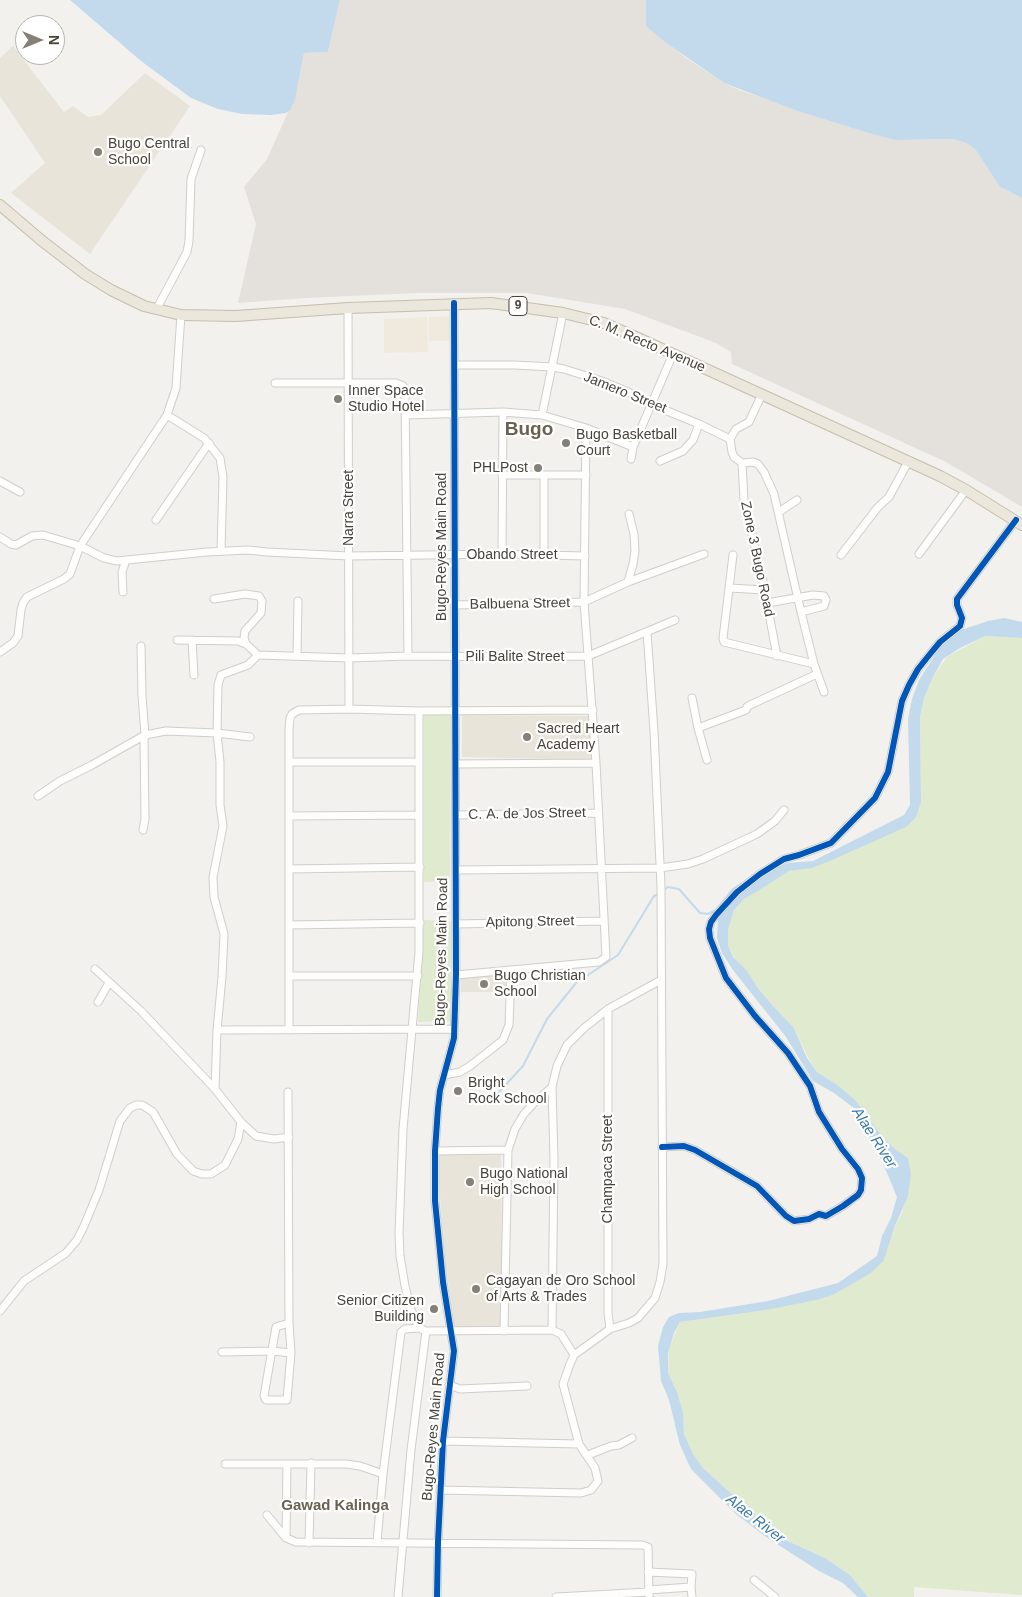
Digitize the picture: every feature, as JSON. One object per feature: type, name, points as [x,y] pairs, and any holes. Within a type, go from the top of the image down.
[{"type":"highway","name":"C. M. Recto Avenue","points":[[0,205],[85,274],[129,300],[156,310],[181,315],[236,316],[348,308],[491,303],[563,313],[604,324],[762,394],[908,462],[966,490],[1019,522]]},
{"type":"street","points":[[156,310],[187,252],[190,241],[191,178],[201,150]]},
{"type":"street","name":"Bugo-Reyes Main Road","points":[[438,1597],[438,1542],[443,1441],[454,1351],[443,1282],[435,1201],[438,1108],[444,1075],[452,1050],[456,975],[454,303]]},
{"type":"street","name":"Narra Street","points":[[348,308],[349,709]]},
{"type":"street","points":[[542,415],[563,313]]},
{"type":"street","points":[[0,652],[13,643],[18,636],[21,610],[27,597],[64,579],[70,574],[80,546],[168,415],[176,388],[181,315]]},
{"type":"street","points":[[632,460],[633,447],[673,354]]},
{"type":"street","name":"Jamero Street","points":[[455,366],[478,364],[553,367],[602,381],[730,439]]},
{"type":"street","points":[[275,383],[400,383],[405,389],[408,656]]},
{"type":"street","points":[[762,394],[750,422],[736,429],[730,439],[734,457],[742,462],[758,464],[764,472],[774,494],[797,598],[814,664],[824,692]]},
{"type":"street","points":[[406,415],[502,412],[542,415],[586,428],[633,447]]},
{"type":"street","points":[[502,412],[502,554]]},
{"type":"street","points":[[168,415],[198,433],[209,443],[220,458],[223,477],[222,551]]},
{"type":"street","points":[[660,461],[683,451],[693,440],[699,424]]},
{"type":"street","points":[[456,975],[603,960],[606,953],[600,869],[596,763],[584,602],[586,428]]},
{"type":"street","points":[[156,520],[209,443]]},
{"type":"street","name":"Zone 3 Bugo Road","points":[[742,462],[744,500],[777,656]]},
{"type":"street","points":[[842,555],[872,515],[889,497],[908,462]]},
{"type":"street","points":[[502,475],[586,475]]},
{"type":"street","points":[[544,475],[544,555]]},
{"type":"street","points":[[0,481],[20,492]]},
{"type":"street","points":[[919,554],[966,490]]},
{"type":"street","points":[[779,512],[797,500]]},
{"type":"street","points":[[628,582],[635,551],[634,534],[629,514]]},
{"type":"street","points":[[662,1148],[684,1146],[694,1150],[757,1186],[786,1216],[794,1221],[819,1214],[826,1216],[858,1195],[861,1190],[862,1178],[858,1169],[842,1149],[819,1112],[810,1086],[788,1053],[755,1016],[726,978],[710,938],[709,929],[716,915],[737,892],[760,874],[784,859],[831,843],[875,798],[888,772],[902,702],[909,684],[918,669],[940,642],[960,626],[962,618],[957,605],[957,599],[1019,522]]},
{"type":"street","name":"Obando Street","points":[[0,537],[16,545],[32,536],[43,536],[80,546],[110,560],[248,550],[349,556],[502,554],[585,556]]},
{"type":"street","points":[[584,602],[628,582],[704,554]]},
{"type":"street","points":[[733,555],[724,642],[814,664]]},
{"type":"street","points":[[123,592],[122,572],[126,560]]},
{"type":"street","points":[[730,588],[764,590]]},
{"type":"street","points":[[214,599],[254,594],[259,596],[262,601],[261,613],[245,631],[244,638],[246,644],[258,655],[248,665],[221,675],[217,701],[220,805],[223,826],[213,877],[214,897],[224,934],[215,1089]]},
{"type":"street","points":[[767,603],[822,595],[826,600],[826,604],[820,608],[801,612]]},
{"type":"street","points":[[297,656],[298,601]]},
{"type":"street","name":"Balbuena Street","points":[[455,605],[584,602]]},
{"type":"street","name":"Pili Balite Street","points":[[258,655],[349,658],[408,656],[588,656],[675,620]]},
{"type":"street","points":[[440,1490],[581,1493],[591,1490],[598,1481],[595,1468],[579,1444],[564,1384],[574,1356],[610,1330],[638,1318],[655,1298],[660,1282],[663,1264],[660,868],[654,731],[647,632]]},
{"type":"street","points":[[177,640],[225,640],[246,644]]},
{"type":"street","points":[[192,640],[194,675]]},
{"type":"street","points":[[141,646],[141,683],[145,735],[145,819],[143,830]]},
{"type":"street","points":[[698,728],[746,710],[750,704],[818,674]]},
{"type":"street","points":[[692,698],[707,760]]},
{"type":"street","points":[[289,1030],[289,724],[290,718],[296,711],[349,709],[419,711],[592,710]]},
{"type":"street","points":[[398,1597],[422,1330],[411,1310],[405,1286],[400,1256],[399,1233],[403,1129],[418,976],[420,923],[419,711]]},
{"type":"street","points":[[38,796],[60,781],[145,735],[166,731],[217,733],[250,737]]},
{"type":"street","points":[[289,762],[419,762]]},
{"type":"street","points":[[456,764],[596,763]]},
{"type":"street","points":[[456,870],[660,868],[688,864],[756,834],[775,821],[784,810]]},
{"type":"street","name":"C. A. de Jos Street","points":[[456,815],[598,813]]},
{"type":"street","points":[[289,816],[419,815]]},
{"type":"street","points":[[289,868],[420,867]]},
{"type":"street","name":"Apitong Street","points":[[456,924],[604,921]]},
{"type":"street","points":[[289,925],[420,923]]},
{"type":"street","points":[[94,968],[141,1011],[215,1089],[241,1122],[256,1136],[274,1139],[289,1137]]},
{"type":"street","points":[[444,1075],[460,1072],[503,1040],[510,1015],[511,970]]},
{"type":"street","points":[[289,976],[418,976]]},
{"type":"street","points":[[552,1330],[554,1159],[552,1087],[556,1066],[567,1046],[583,1029],[608,1009],[661,980]]},
{"type":"street","points":[[98,1002],[109,983]]},
{"type":"street","name":"Champaca Street","points":[[608,1009],[608,1313],[610,1330]]},
{"type":"street","points":[[217,1030],[454,1029]]},
{"type":"street","points":[[504,1331],[508,1150],[515,1129],[524,1114],[552,1087]]},
{"type":"street","points":[[288,1092],[290,1322],[292,1353],[288,1399],[286,1401],[266,1400],[264,1396],[276,1328],[290,1322]]},
{"type":"street","points":[[0,1311],[24,1281],[66,1253],[77,1240],[99,1190],[120,1121],[130,1108],[142,1105],[153,1112],[177,1154],[193,1171],[202,1174],[211,1174],[225,1165],[238,1139],[241,1122]]},
{"type":"street","points":[[436,1151],[508,1150]]},
{"type":"street","points":[[378,1542],[383,1474],[402,1332],[405,1329],[452,1331],[552,1330],[561,1334],[574,1356]]},
{"type":"street","points":[[222,1352],[272,1351],[292,1353]]},
{"type":"street","points":[[449,1386],[460,1389],[527,1386]]},
{"type":"street","points":[[588,1455],[611,1446],[619,1445],[632,1438]]},
{"type":"street","points":[[443,1441],[579,1444]]},
{"type":"street","points":[[225,1464],[311,1463],[360,1466],[383,1474]]},
{"type":"street","points":[[309,1543],[311,1463]]},
{"type":"street","points":[[286,1464],[286,1538]]},
{"type":"street","points":[[267,1516],[286,1538],[296,1542],[309,1543],[642,1544],[648,1547],[649,1593]]},
{"type":"street","points":[[648,1572],[692,1574],[692,1597]]},
{"type":"street","points":[[754,1580],[775,1597]]},
{"type":"street","points":[[556,1597],[649,1593],[691,1587]]},
{"type":"street","points":[[761,1597],[765,1588]]},
{"type":"shaded area","points":[[340,0],[646,0],[646,26],[685,57],[724,83],[739,90],[872,134],[915,140],[953,139],[966,143],[975,149],[1000,187],[1022,198],[1022,507],[946,462],[732,364],[731,352],[716,343],[625,309],[527,293],[416,293],[238,303],[256,224],[244,187],[267,159],[296,94],[304,53],[328,52]]},
{"type":"shaded area","name":"Bugo Central School","points":[[13,46],[15,49],[15,65],[28,65],[64,112],[73,106],[88,117],[101,115],[145,73],[190,106],[90,254],[11,193],[45,163],[0,96],[0,58]]},
{"type":"shaded area","points":[[449,316],[449,341],[429,341],[429,317]]},
{"type":"shaded area","points":[[427,317],[428,352],[384,353],[384,319]]},
{"type":"shaded area","name":"Sacred Heart Academy","points":[[462,715],[591,716],[592,760],[462,757]]},
{"type":"shaded area","name":"Bugo Christian School","points":[[506,972],[506,992],[461,992],[461,975]]},
{"type":"shaded area","points":[[438,1155],[501,1155],[503,1329],[454,1328],[442,1235]]},
{"type":"green space","points":[[985,636],[1022,638],[1022,1595],[914,1587],[914,1597],[868,1597],[850,1575],[825,1558],[791,1542],[756,1516],[703,1468],[693,1454],[684,1434],[683,1412],[677,1392],[668,1373],[669,1348],[680,1322],[766,1310],[833,1295],[871,1273],[903,1211],[908,1158],[896,1150],[881,1135],[836,1084],[817,1072],[794,1028],[774,1007],[735,959],[728,945],[728,930],[734,910],[744,899],[789,871],[815,866],[906,827],[921,802],[920,717],[924,698],[933,677],[947,657]]},
{"type":"green space","points":[[424,712],[451,712],[450,881],[424,882]]},
{"type":"green space","points":[[424,920],[452,921],[451,1021],[418,1022]]},
{"type":"water","points":[[70,0],[340,0],[328,52],[304,53],[295,100],[290,110],[286,113],[272,115],[242,114],[218,109],[191,98],[141,61]]},
{"type":"water","points":[[646,0],[1022,0],[1022,198],[1000,187],[975,149],[966,143],[953,139],[896,140],[795,110],[724,83],[665,42],[646,26]]},
{"type":"water","name":"Alae River","points":[[1004,618],[1022,622],[1022,638],[985,636],[943,659],[933,677],[924,698],[920,717],[921,802],[916,817],[906,827],[832,860],[812,868],[789,871],[744,899],[734,910],[728,930],[728,945],[733,957],[794,1028],[807,1058],[817,1072],[836,1084],[855,1100],[881,1135],[896,1150],[908,1158],[911,1174],[908,1196],[894,1228],[884,1260],[871,1273],[833,1295],[816,1300],[766,1310],[680,1322],[674,1333],[668,1353],[668,1373],[677,1392],[683,1412],[684,1434],[693,1454],[703,1468],[756,1516],[788,1541],[825,1558],[850,1575],[868,1597],[858,1597],[843,1583],[819,1571],[766,1537],[736,1514],[691,1469],[680,1445],[669,1400],[661,1381],[658,1346],[663,1327],[669,1317],[679,1313],[700,1312],[768,1301],[838,1283],[877,1256],[882,1236],[891,1218],[897,1197],[882,1161],[854,1108],[834,1093],[813,1081],[786,1037],[733,970],[722,953],[717,938],[718,920],[725,905],[772,870],[787,863],[813,861],[904,815],[910,805],[908,719],[912,699],[919,680],[941,646],[961,630]]},
{"type":"waterway","points":[[664,890],[668,887],[679,889],[700,913],[708,914],[716,910],[733,889],[754,875]]},
{"type":"waterway","points":[[499,1092],[523,1066],[547,1019],[576,983],[618,955],[654,896],[660,893]]},
{"type":"cycle path","points":[[437,1597],[443,1441],[454,1351],[443,1282],[435,1201],[435,1151],[438,1108],[440,1090],[454,1038],[456,975],[454,303]]},
{"type":"cycle path","points":[[662,1147],[684,1146],[695,1150],[757,1186],[786,1216],[794,1221],[809,1219],[819,1214],[826,1216],[858,1195],[861,1190],[862,1178],[858,1169],[842,1149],[819,1112],[810,1086],[788,1053],[755,1016],[726,978],[710,938],[709,929],[716,915],[737,892],[760,874],[784,859],[831,843],[875,798],[888,772],[902,701],[909,685],[918,669],[940,642],[960,626],[962,618],[957,605],[957,599],[1016,520]]},
{"type":"place","name":"Bugo Central School","points":[[98,152]]},
{"type":"place","name":"Inner Space Studio Hotel","points":[[338,399]]},
{"type":"place","name":"Bugo Basketball Court","points":[[566,443]]},
{"type":"place","name":"PHLPost","points":[[538,468]]},
{"type":"place","name":"Sacred Heart Academy","points":[[527,737]]},
{"type":"place","name":"Bugo Christian School","points":[[484,984]]},
{"type":"place","name":"Bright Rock School","points":[[458,1091]]},
{"type":"place","name":"Bugo National High School","points":[[470,1182]]},
{"type":"place","name":"Cagayan de Oro School of Arts & Trades","points":[[476,1289]]},
{"type":"place","name":"Senior Citizen Building","points":[[434,1309]]},
{"type":"district","name":"Bugo","points":[[529,430]]},
{"type":"district","name":"Gawad Kalinga","points":[[335,1506]]}]
